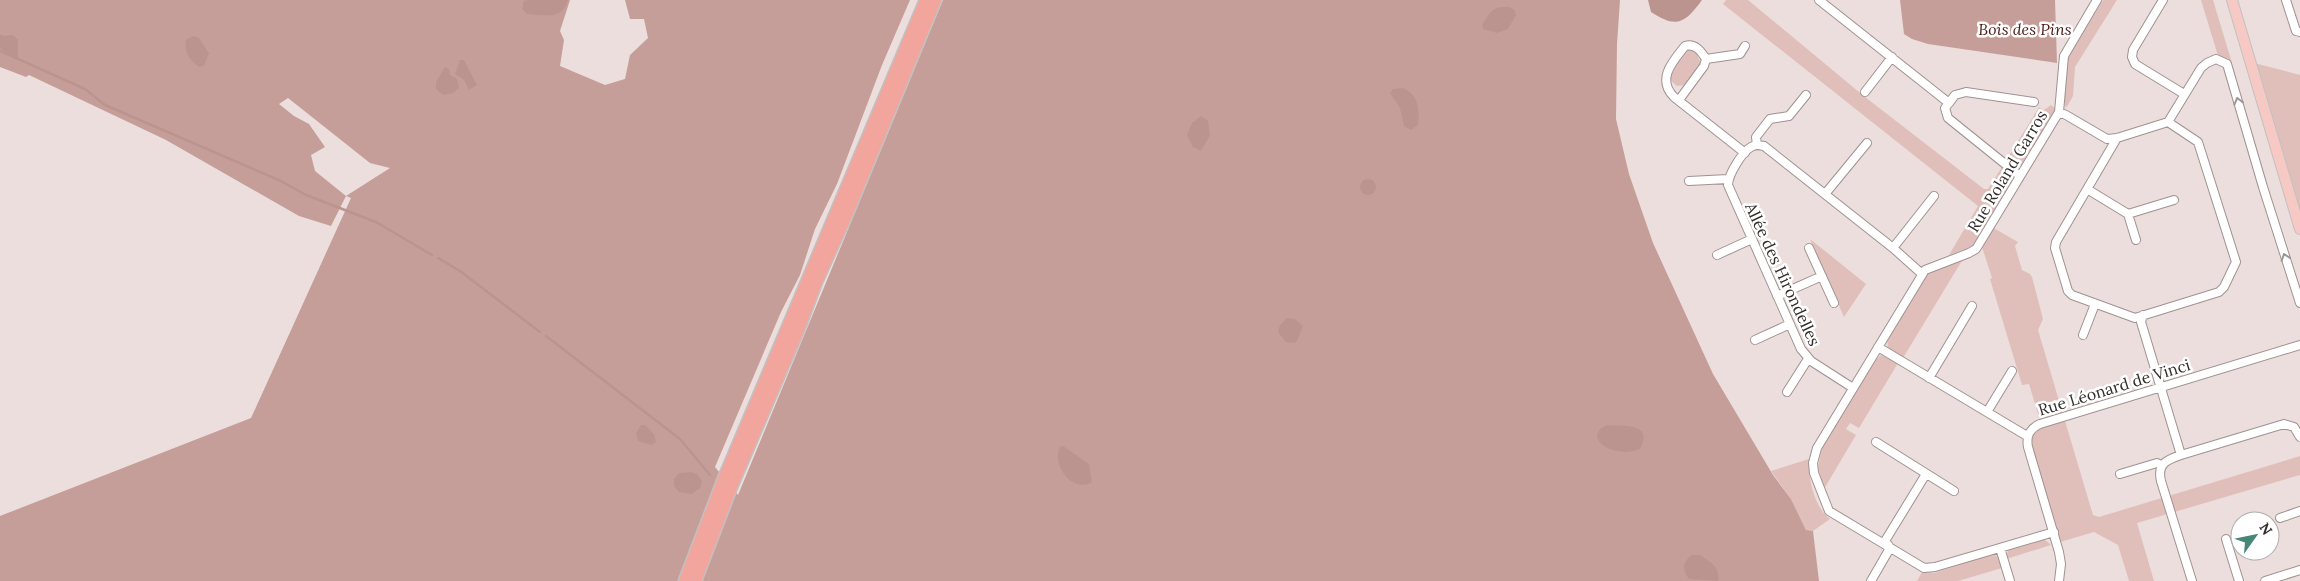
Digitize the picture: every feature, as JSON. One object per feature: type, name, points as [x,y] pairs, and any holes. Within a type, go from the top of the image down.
[{"type":"highway","points":[[686,581],[724,479],[926,0]]},
{"type":"highway","points":[[695,581],[731,487],[798,330],[816,282],[851,204],[936,0]]},
{"type":"main road","points":[[2232,0],[2300,229]]},
{"type":"street","points":[[1819,0],[1949,103]]},
{"type":"street","name":"Rue Roland Garros","points":[[2054,532],[1928,568],[1921,566],[1831,512],[1825,504],[1814,473],[1813,463],[1817,448],[1922,274],[1929,267],[1976,249],[2059,112],[2064,56],[2097,0]]},
{"type":"street","points":[[2164,0],[2133,50],[2132,57],[2138,66],[2184,94]]},
{"type":"street","points":[[2286,0],[2296,30],[2300,32]]},
{"type":"street","points":[[1706,59],[1695,46],[1685,46],[1668,68],[1666,84],[1669,92],[1745,153]]},
{"type":"street","points":[[1706,59],[1740,54],[1745,46]]},
{"type":"street","points":[[1865,92],[1892,58]]},
{"type":"street","points":[[1679,100],[1704,66],[1706,59]]},
{"type":"street","points":[[2059,112],[2066,114],[2107,140],[2117,138],[2168,122],[2204,65],[2216,60],[2227,64],[2263,187],[2300,303]]},
{"type":"street","points":[[2020,176],[1948,118],[1945,108],[1954,95],[1966,92],[2034,102]]},
{"type":"street","points":[[1757,145],[1756,137],[1770,119],[1789,116],[1806,95]]},
{"type":"street","points":[[2117,138],[2056,242],[2055,248],[2068,291],[2072,295],[2131,318],[2219,292],[2231,275],[2236,262],[2198,142],[2168,122]]},
{"type":"street","points":[[1825,194],[1867,143]]},
{"type":"street","points":[[1689,180],[1728,179],[1751,147],[1757,145],[1764,146],[1893,248],[1922,274]]},
{"type":"street","name":"Allée des Hirondelles","points":[[1728,179],[1728,185],[1777,296],[1808,359],[1853,388]]},
{"type":"street","points":[[2087,189],[2128,214],[2136,240]]},
{"type":"street","points":[[1893,248],[1934,196]]},
{"type":"street","points":[[2128,214],[2174,200]]},
{"type":"street","points":[[1717,255],[1752,239]]},
{"type":"street","points":[[1809,248],[1834,303]]},
{"type":"street","points":[[1777,296],[1822,276]]},
{"type":"street","points":[[2083,335],[2095,304]]},
{"type":"street","points":[[1929,378],[1972,306]]},
{"type":"street","points":[[2143,315],[2140,322],[2181,455]]},
{"type":"street","points":[[1755,340],[1790,324]]},
{"type":"street","name":"Rue Léonard de Vinci","points":[[2059,581],[2061,562],[2054,532],[2028,447],[2027,436],[2033,428],[2040,424],[2300,345]]},
{"type":"street","points":[[1878,347],[2027,436]]},
{"type":"street","points":[[1787,392],[1808,359]]},
{"type":"street","points":[[1987,412],[2012,371]]},
{"type":"street","points":[[2192,581],[2160,476],[2161,465],[2167,460],[2181,455],[2284,424],[2294,427],[2300,438]]},
{"type":"street","points":[[1876,442],[1954,490]]},
{"type":"street","points":[[2120,474],[2157,463],[2161,465]]},
{"type":"street","points":[[1871,581],[1890,548],[1885,540],[1926,474]]},
{"type":"street","points":[[2280,518],[2300,511]]},
{"type":"street","points":[[2226,539],[2238,581]]},
{"type":"street","points":[[2000,548],[2010,581]]},
{"type":"street","points":[[2265,581],[2300,570]]},
{"type":"shaded area","points":[[568,0],[565,7],[557,14],[546,16],[527,14],[522,9],[524,1]]},
{"type":"shaded area","points":[[1648,0],[1702,0],[1691,14],[1680,21],[1674,22],[1651,12]]},
{"type":"shaded area","points":[[1726,0],[1748,0],[1865,97],[1984,189],[1988,189],[2002,167],[2010,174],[2012,181],[1973,246],[1949,255],[1978,206],[1723,4]]},
{"type":"shaded area","points":[[2103,0],[2117,0],[2075,67],[2073,96],[2066,108],[2064,102],[2068,57]]},
{"type":"shaded area","points":[[2201,0],[2213,0],[2232,63],[2218,56]]},
{"type":"shaded area","points":[[1510,7],[1515,11],[1516,15],[1508,29],[1497,33],[1483,29],[1487,17],[1494,9]]},
{"type":"shaded area","points":[[0,34],[3,36],[13,35],[18,40],[18,58],[13,58],[0,48]]},
{"type":"shaded area","points":[[193,36],[199,38],[209,53],[204,66],[199,67],[195,64],[187,52],[186,40]]},
{"type":"shaded area","points":[[1686,49],[1696,52],[1701,64],[1685,85],[1677,86],[1669,79],[1670,70]]},
{"type":"shaded area","points":[[460,60],[464,60],[477,85],[469,90],[464,80],[455,74]]},
{"type":"shaded area","points":[[2254,63],[2300,75],[2300,214]]},
{"type":"shaded area","points":[[445,67],[449,69],[450,75],[457,79],[459,88],[453,93],[443,95],[436,89],[436,82]]},
{"type":"shaded area","points":[[1402,88],[1412,94],[1417,103],[1418,125],[1411,130],[1404,126],[1400,108],[1390,93],[1393,89]]},
{"type":"shaded area","points":[[2051,105],[2056,109],[2053,115],[2022,166],[2015,166],[2007,159],[2039,107],[2044,110]]},
{"type":"shaded area","points":[[1201,116],[1208,121],[1210,135],[1201,151],[1193,147],[1187,135],[1192,123]]},
{"type":"shaded area","points":[[1365,179],[1371,179],[1376,184],[1374,193],[1365,195],[1360,190],[1360,184]]},
{"type":"shaded area","points":[[1990,226],[2018,242],[2015,246],[2022,270],[2032,277],[2043,319],[2038,330],[2093,515],[2099,517],[2300,456],[2300,475],[2137,523],[2154,581],[2129,581],[2118,545],[2094,532],[2057,543],[2028,434],[2053,420],[2048,403],[2040,405],[2044,416],[2039,417],[2029,384],[2022,385],[1982,247],[1976,249]]},
{"type":"shaded area","points":[[1810,239],[1866,284],[1844,317]]},
{"type":"shaded area","points":[[1963,259],[1903,358],[1888,349],[1887,338],[1927,273]]},
{"type":"shaded area","points":[[1287,318],[1295,319],[1303,326],[1295,343],[1286,342],[1278,332],[1280,325]]},
{"type":"shaded area","points":[[1881,355],[1898,363],[1859,428],[1850,423],[1846,429],[1856,435],[1824,489],[1818,467],[1822,448],[1873,363]]},
{"type":"shaded area","points":[[641,425],[645,425],[654,434],[656,442],[652,445],[638,441],[636,433]]},
{"type":"shaded area","points":[[1607,425],[1634,427],[1640,430],[1643,434],[1643,440],[1640,449],[1620,452],[1604,446],[1599,441],[1597,435]]},
{"type":"shaded area","points":[[1063,446],[1089,464],[1092,482],[1085,485],[1078,484],[1065,476],[1061,469],[1058,454],[1060,447]]},
{"type":"shaded area","points":[[1809,459],[1813,492],[1824,514],[1830,519],[1813,531],[1806,530],[1791,499],[1771,471]]},
{"type":"shaded area","points":[[691,472],[697,474],[702,481],[700,488],[692,494],[679,492],[674,486],[674,479],[679,473]]},
{"type":"shaded area","points":[[2044,539],[2051,545],[2006,559],[2008,550]]},
{"type":"shaded area","points":[[1993,554],[1998,557],[2002,568],[1958,581],[1917,581],[1922,572],[1934,573]]},
{"type":"shaded area","points":[[1692,555],[1700,555],[1714,565],[1718,572],[1718,581],[1689,579],[1684,566],[1686,560]]},
{"type":"green space","points":[[0,0],[570,0],[560,31],[564,40],[560,66],[605,85],[625,79],[630,55],[648,38],[644,19],[630,19],[625,0],[910,0],[882,65],[837,184],[815,229],[800,275],[781,312],[715,467],[738,495],[943,0],[1620,0],[1617,44],[1616,119],[1629,174],[1653,243],[1713,374],[1773,475],[1791,499],[1806,530],[1813,531],[1819,581],[0,581],[0,516],[251,418],[351,198],[346,196],[331,226],[299,216],[166,140],[29,75],[26,77],[0,67]],"holes":[[[288,98],[370,163],[390,168],[346,196],[315,171],[311,155],[325,147],[309,124],[294,116],[279,104]]]},
{"type":"green space","name":"Bois des Pins","points":[[1900,0],[2055,0],[2057,63],[1928,44],[1912,39],[1904,34]]},
{"type":"waterway","points":[[0,51],[85,89],[105,105],[281,181],[306,195],[376,222],[432,255]]},
{"type":"waterway","points":[[438,258],[460,271],[540,332]]},
{"type":"waterway","points":[[546,336],[680,439],[710,475]]}]
